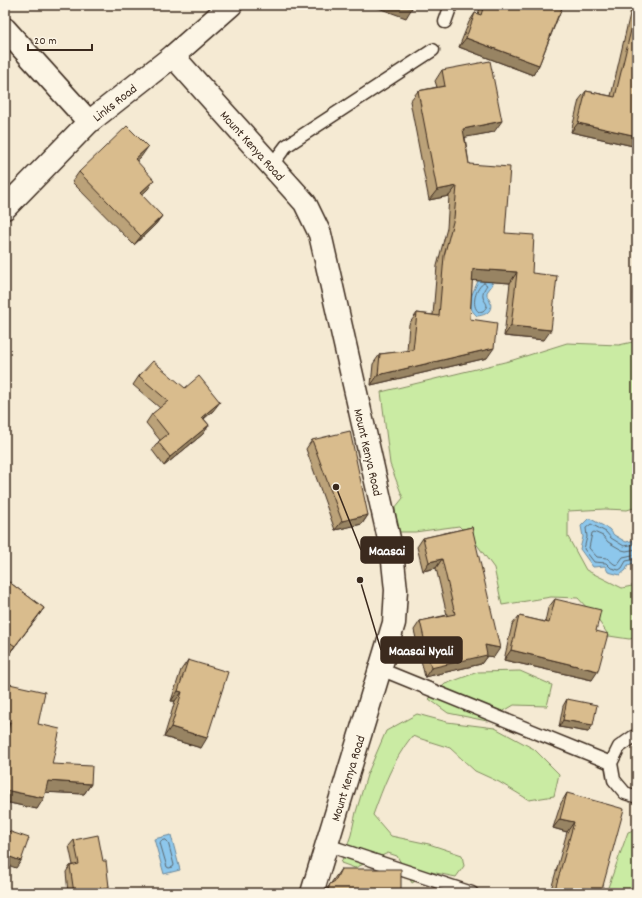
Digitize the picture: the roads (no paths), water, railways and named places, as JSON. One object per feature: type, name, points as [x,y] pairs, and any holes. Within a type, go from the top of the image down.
[{"type":"main road","name":"Links Road","points":[[5,208],[89,122],[173,56],[231,5]]},
{"type":"main road","points":[[7,36],[89,122]]},
{"type":"main road","name":"Mount Kenya Road","points":[[173,56],[305,203],[320,234],[392,552],[396,590],[394,623],[312,893]]},
{"type":"lane","points":[[445,22],[451,5]]},
{"type":"lane","points":[[271,166],[286,146],[434,50]]},
{"type":"lane","points":[[380,669],[611,763]]},
{"type":"lane","points":[[637,737],[633,737],[618,747],[611,763],[614,780],[625,793],[637,797]]},
{"type":"lane","points":[[327,845],[444,888],[472,893]]},
{"type":"water","points":[[489,279],[493,284],[487,292],[491,307],[485,314],[477,316],[473,312],[470,303],[478,281]]},
{"type":"water","points":[[589,518],[609,529],[614,535],[626,542],[637,538],[637,562],[628,565],[626,570],[620,575],[608,572],[605,566],[593,567],[580,549],[583,537],[581,526]]},
{"type":"water","points":[[171,835],[180,870],[164,874],[154,839]]},
{"type":"place","name":"Maasai","points":[[336,487]]},
{"type":"place","name":"Maasai Nyali","points":[[360,580]]}]
